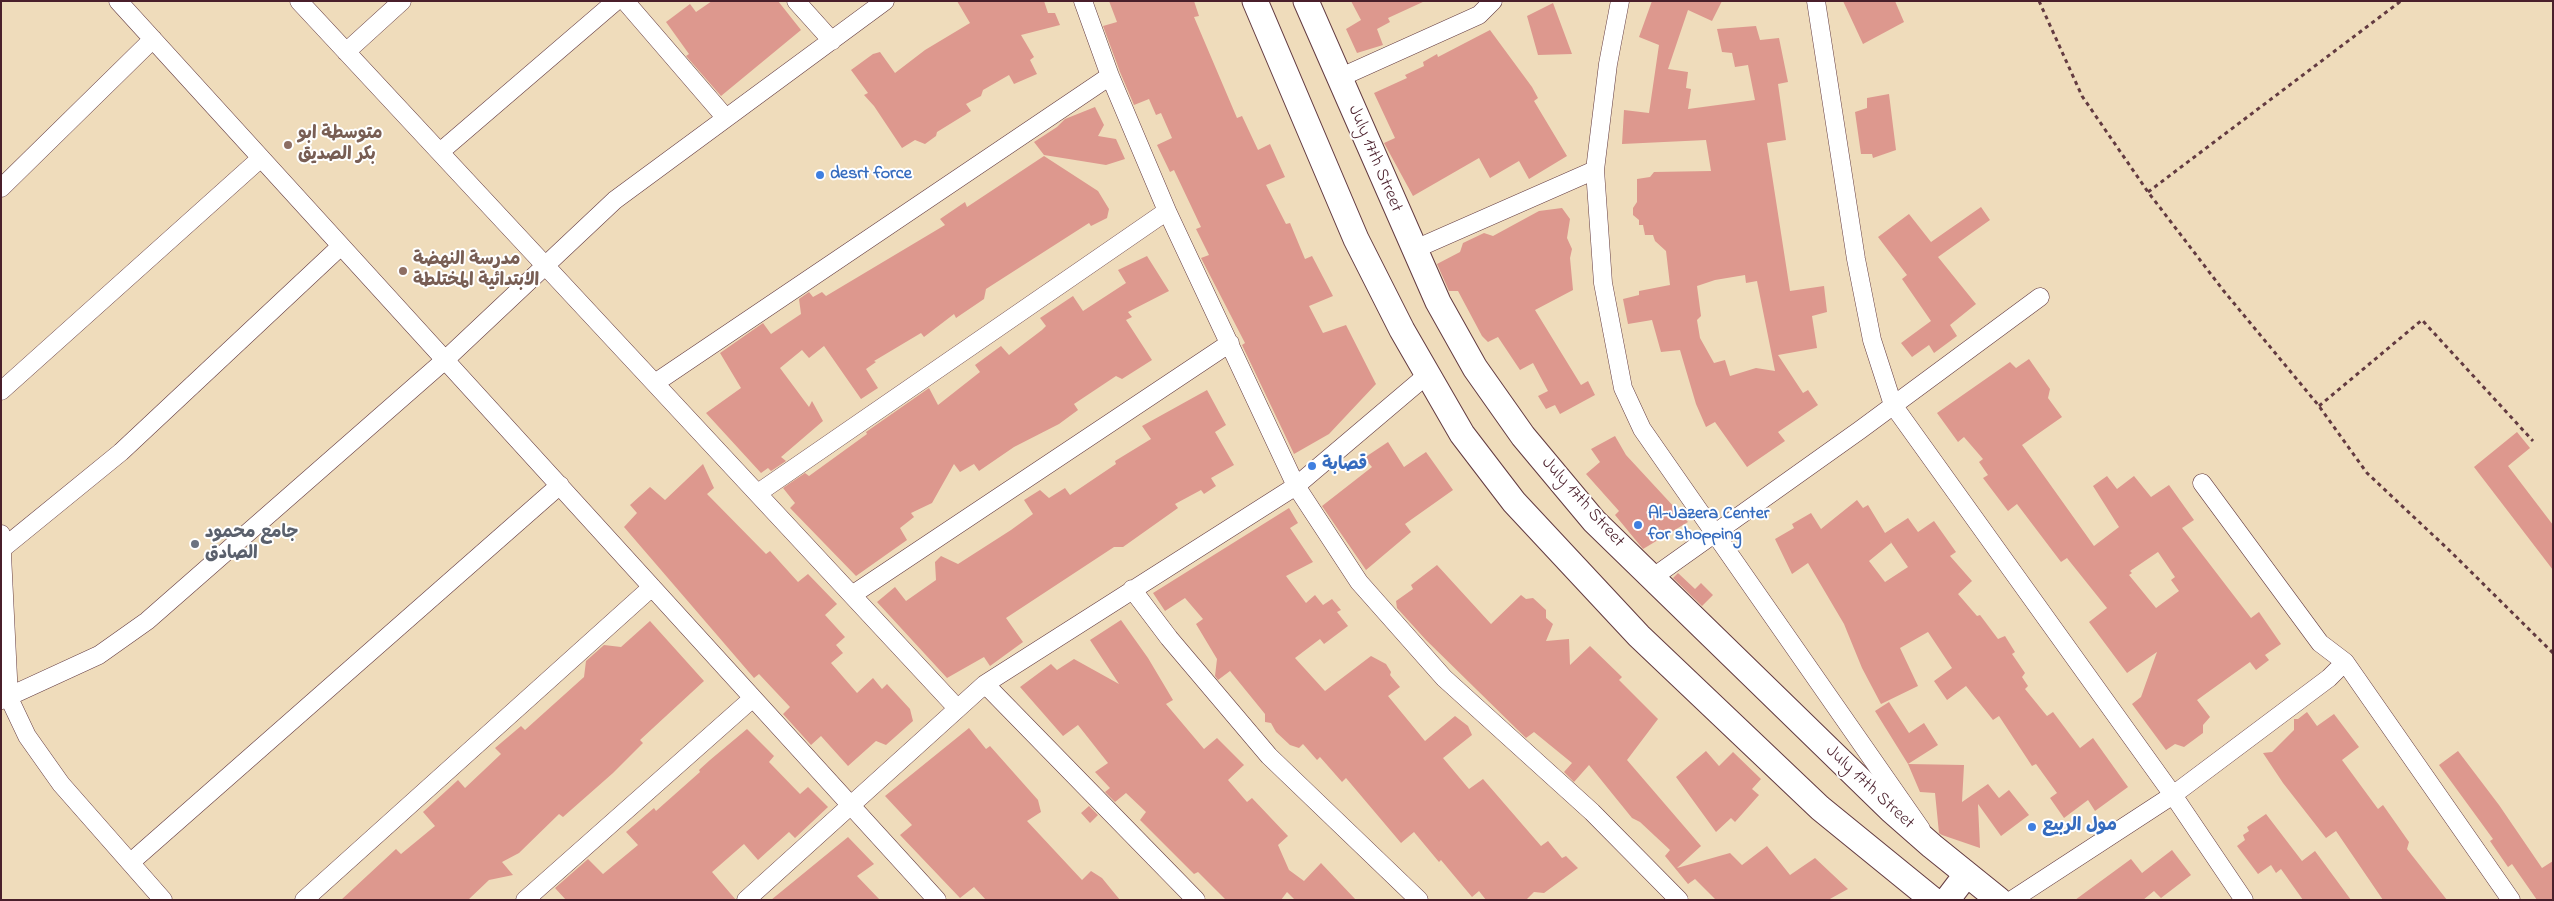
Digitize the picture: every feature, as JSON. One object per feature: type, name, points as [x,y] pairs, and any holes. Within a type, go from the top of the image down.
[{"type":"main road","points":[[1255,1],[1356,239],[1427,375],[1462,434],[1514,502],[1640,636],[1820,808],[1933,900]]},
{"type":"main road","name":"July 17th Street","points":[[1306,1],[1413,250],[1438,302],[1475,368],[1523,436],[1594,521],[1652,578],[1891,810],[1966,875],[1999,900]]},
{"type":"main road","points":[[1946,900],[1966,875]]},
{"type":"street","points":[[118,1],[937,900]]},
{"type":"street","points":[[300,1],[957,708]]},
{"type":"street","points":[[346,52],[402,1]]},
{"type":"street","points":[[440,152],[616,1]]},
{"type":"street","points":[[625,1],[725,117]]},
{"type":"street","points":[[796,1],[832,41]]},
{"type":"street","points":[[5,699],[99,655],[147,621],[446,360],[615,200],[725,117],[885,1]]},
{"type":"street","points":[[1083,1],[1110,76],[1167,211],[1296,486],[1359,582],[1444,678],[1592,812],[1679,900]]},
{"type":"street","points":[[1339,78],[1479,15],[1493,1]]},
{"type":"street","points":[[1620,1],[1608,64],[1595,170],[1603,283],[1623,388],[1642,429],[1907,806],[1932,846]]},
{"type":"street","points":[[1816,1],[1856,259],[1872,340],[1893,406],[2173,795],[2244,900]]},
{"type":"street","points":[[1,188],[153,40]]},
{"type":"street","points":[[655,383],[1110,76]]},
{"type":"street","points":[[1,392],[261,158]]},
{"type":"street","points":[[1413,250],[1595,170]]},
{"type":"street","points":[[758,493],[1167,211]]},
{"type":"street","points":[[163,900],[61,784],[27,736],[5,699],[2,542],[121,452],[341,246]]},
{"type":"street","points":[[1652,578],[1893,406],[2040,297]]},
{"type":"street","points":[[852,595],[1230,343]]},
{"type":"street","points":[[746,900],[985,684],[1296,486],[1427,375]]},
{"type":"street","points":[[2202,484],[2320,643],[2345,662],[2511,900]]},
{"type":"street","points":[[131,862],[560,485]]},
{"type":"street","points":[[304,900],[652,587]]},
{"type":"street","points":[[1132,589],[1169,638],[1269,756],[1419,900]]},
{"type":"street","points":[[2012,900],[2173,795],[2329,678],[2345,662]]},
{"type":"street","points":[[985,684],[1196,900]]},
{"type":"street","points":[[525,900],[753,698]]},
{"type":"path","points":[[2039,1],[2082,96],[2148,192],[2223,290],[2319,406],[2367,473],[2451,552],[2553,653]]},
{"type":"path","points":[[2148,192],[2401,1]]},
{"type":"path","points":[[2319,406],[2422,320],[2533,442]]},
{"type":"building","points":[[712,1],[778,1],[801,30],[721,96],[686,56],[689,54],[666,22],[690,4],[696,12]]},
{"type":"building","points":[[957,1],[1044,1],[1048,13],[1055,13],[1060,25],[1021,35],[1034,57],[1030,60],[1037,74],[1014,84],[1009,75],[983,90],[981,96],[966,104],[971,111],[937,132],[936,136],[925,144],[915,140],[902,148],[874,106],[864,95],[868,93],[851,70],[873,54],[880,52],[895,73],[925,50],[970,23]]},
{"type":"building","points":[[1109,1],[1194,1],[1199,16],[1194,17],[1237,118],[1242,116],[1258,150],[1270,144],[1285,177],[1266,185],[1286,224],[1290,223],[1305,259],[1312,256],[1333,296],[1309,306],[1323,333],[1346,325],[1376,384],[1329,434],[1294,454],[1242,345],[1245,343],[1201,258],[1209,255],[1196,229],[1201,227],[1174,170],[1170,172],[1157,145],[1172,138],[1161,113],[1156,115],[1149,99],[1134,105],[1120,72],[1103,26],[1117,22]]},
{"type":"building","points":[[1351,1],[1425,1],[1388,18],[1390,22],[1377,29],[1383,45],[1357,53],[1346,29],[1361,20]]},
{"type":"building","points":[[1652,1],[1722,1],[1712,21],[1688,10],[1668,69],[1688,72],[1686,88],[1691,89],[1688,109],[1755,100],[1748,65],[1735,67],[1732,53],[1722,52],[1717,29],[1756,26],[1760,40],[1779,38],[1788,82],[1778,84],[1786,140],[1767,143],[1790,291],[1824,286],[1827,312],[1812,316],[1817,348],[1778,355],[1803,393],[1808,390],[1818,405],[1778,432],[1785,441],[1747,467],[1715,422],[1706,427],[1696,404],[1680,350],[1661,352],[1652,320],[1628,324],[1623,299],[1639,295],[1639,291],[1670,285],[1666,251],[1655,241],[1653,235],[1645,235],[1643,225],[1639,225],[1639,220],[1633,215],[1633,208],[1637,202],[1637,179],[1650,177],[1654,172],[1711,171],[1706,140],[1622,144],[1624,110],[1649,113],[1659,45],[1639,37]],"holes":[[[1745,275],[1746,283],[1757,281],[1775,371],[1756,368],[1730,376],[1725,360],[1714,363],[1700,338],[1697,320],[1701,316],[1697,286],[1715,280]]]},
{"type":"building","points":[[1843,1],[1895,1],[1904,22],[1863,44]]},
{"type":"building","points":[[1553,3],[1572,54],[1538,55],[1527,16]]},
{"type":"building","points":[[1490,30],[1532,87],[1538,98],[1534,101],[1567,156],[1529,179],[1519,161],[1490,178],[1479,158],[1413,196],[1384,143],[1395,138],[1374,93],[1407,78],[1405,75],[1424,66],[1423,62],[1437,54],[1438,57]]},
{"type":"building","points":[[1889,94],[1896,150],[1873,158],[1872,154],[1861,154],[1855,112],[1867,108],[1867,98]]},
{"type":"building","points":[[1095,107],[1104,125],[1098,136],[1116,139],[1125,159],[1106,165],[1044,155],[1034,142],[1057,127],[1065,119]]},
{"type":"building","points":[[1044,156],[1098,191],[1109,209],[1107,218],[1091,226],[1089,223],[986,289],[984,299],[956,318],[954,314],[924,337],[921,333],[874,361],[876,362],[866,369],[878,388],[861,399],[824,346],[809,358],[802,350],[780,368],[809,407],[812,401],[823,421],[781,457],[786,461],[771,471],[768,468],[761,473],[706,413],[741,388],[720,353],[763,323],[771,334],[801,314],[799,299],[809,292],[813,297],[822,292],[826,296],[945,225],[940,219],[965,202],[967,207]]},
{"type":"building","points":[[1981,207],[1990,220],[1938,257],[1976,304],[1950,325],[1957,336],[1934,353],[1929,345],[1912,357],[1901,343],[1931,321],[1902,279],[1907,275],[1878,237],[1909,214],[1931,242]]},
{"type":"building","points":[[1562,208],[1570,219],[1567,238],[1572,249],[1570,258],[1573,290],[1535,310],[1581,385],[1588,381],[1595,395],[1560,414],[1555,405],[1546,409],[1538,396],[1548,391],[1533,363],[1520,370],[1498,337],[1488,342],[1482,336],[1458,291],[1449,291],[1437,264],[1460,252],[1463,243],[1484,233],[1493,236],[1539,211]]},
{"type":"building","points":[[1147,256],[1169,291],[1128,312],[1132,317],[1126,320],[1152,360],[1122,379],[1116,376],[1074,404],[1078,410],[1059,424],[1014,447],[979,471],[974,464],[960,472],[954,464],[932,503],[911,513],[914,517],[900,528],[907,540],[856,576],[790,508],[795,503],[783,488],[805,473],[809,476],[867,434],[866,432],[929,388],[938,405],[980,372],[975,365],[1001,346],[1009,355],[1042,330],[1046,326],[1040,318],[1073,296],[1083,311],[1126,283],[1118,270]]},
{"type":"building","points":[[2029,359],[2050,389],[2048,398],[2062,417],[2022,445],[2094,546],[2119,527],[2093,486],[2107,476],[2117,489],[2134,476],[2151,497],[2169,485],[2194,520],[2182,528],[2251,618],[2259,612],[2281,644],[2265,655],[2269,660],[2256,670],[2250,662],[2197,700],[2210,717],[2203,725],[2203,733],[2184,747],[2175,744],[2166,750],[2132,704],[2141,697],[2157,652],[2127,673],[2089,622],[2107,608],[2067,558],[2061,562],[2017,504],[2008,511],[1983,478],[1988,475],[1979,462],[1983,459],[1964,437],[1958,442],[1937,413],[2010,362],[2016,368]],"holes":[[[2158,552],[2175,577],[2171,580],[2179,591],[2156,608],[2129,575],[2132,573],[2130,571]]]},
{"type":"building","points":[[1207,390],[1226,425],[1215,432],[1234,465],[1211,478],[1216,486],[1204,494],[1201,490],[1175,504],[1178,508],[1123,547],[1114,547],[1006,618],[1023,642],[990,666],[984,657],[947,678],[877,602],[895,587],[906,601],[936,580],[935,562],[941,556],[958,564],[1011,530],[1033,514],[1024,500],[1040,490],[1049,498],[1065,488],[1070,495],[1116,464],[1115,461],[1151,439],[1142,426]]},
{"type":"building","points":[[2517,432],[2530,448],[2508,466],[2553,525],[2553,570],[2474,467]]},
{"type":"building","points":[[1615,436],[1626,455],[1688,522],[1643,549],[1615,515],[1619,511],[1586,474],[1600,462],[1591,449]]},
{"type":"building","points":[[1388,442],[1404,467],[1426,452],[1453,490],[1405,524],[1411,532],[1366,570],[1322,506],[1372,467],[1364,458]]},
{"type":"building","points":[[703,464],[714,488],[707,494],[766,554],[770,551],[798,582],[808,574],[837,604],[825,615],[845,637],[836,645],[843,653],[831,663],[857,693],[873,678],[882,689],[887,684],[910,709],[913,721],[886,745],[876,741],[848,766],[821,736],[811,745],[783,714],[790,707],[759,674],[754,678],[624,527],[637,513],[630,505],[650,487],[665,500]]},
{"type":"building","points":[[1857,500],[1863,508],[1868,505],[1885,533],[1908,518],[1918,532],[1934,521],[1956,552],[1950,556],[1972,581],[1958,594],[1977,616],[1980,615],[1998,639],[2005,636],[2015,652],[2012,654],[2025,673],[2022,677],[2028,686],[2025,689],[2047,716],[2053,712],[2080,748],[2093,738],[2128,787],[2095,811],[2088,800],[2064,818],[2050,798],[2057,793],[2036,764],[2032,766],[1999,716],[1993,720],[1966,686],[1947,700],[1934,681],[1952,668],[1928,632],[1900,648],[1918,686],[1881,704],[1862,668],[1844,624],[1808,563],[1792,574],[1775,539],[1794,528],[1792,524],[1811,513],[1821,529]],"holes":[[[1890,541],[1908,567],[1885,582],[1869,561],[1891,543]]]},
{"type":"building","points":[[1289,508],[1298,523],[1290,528],[1313,562],[1286,576],[1306,603],[1315,595],[1323,605],[1332,599],[1341,610],[1337,612],[1348,626],[1324,644],[1320,639],[1295,658],[1325,691],[1371,656],[1386,664],[1391,672],[1390,675],[1400,687],[1388,696],[1425,741],[1455,716],[1468,726],[1472,735],[1443,758],[1469,789],[1483,779],[1541,846],[1548,841],[1562,858],[1566,856],[1578,868],[1544,893],[1534,892],[1526,900],[1486,900],[1479,891],[1472,897],[1441,860],[1439,862],[1414,832],[1401,843],[1346,778],[1342,782],[1320,757],[1317,760],[1303,744],[1299,748],[1290,745],[1276,732],[1271,723],[1265,722],[1265,714],[1230,671],[1218,680],[1215,676],[1217,659],[1196,624],[1203,619],[1185,598],[1165,611],[1153,593]]},
{"type":"building","points":[[1437,565],[1491,624],[1521,595],[1526,599],[1533,598],[1546,610],[1546,618],[1553,624],[1546,641],[1569,639],[1570,665],[1590,646],[1622,677],[1619,680],[1658,719],[1627,760],[1701,846],[1677,868],[1730,853],[1742,865],[1767,846],[1790,875],[1815,858],[1848,889],[1828,900],[1716,900],[1695,879],[1688,884],[1665,856],[1670,850],[1640,822],[1632,818],[1589,765],[1574,782],[1564,772],[1572,763],[1534,732],[1526,738],[1426,640],[1397,608],[1396,601],[1413,589],[1411,585]]},
{"type":"building","points":[[1678,573],[1695,589],[1701,583],[1713,595],[1702,606],[1673,578]]},
{"type":"building","points":[[1121,620],[1148,658],[1173,700],[1166,704],[1204,749],[1217,738],[1244,765],[1228,780],[1247,802],[1252,798],[1288,836],[1278,845],[1289,870],[1304,881],[1321,863],[1356,900],[1295,900],[1287,892],[1281,900],[1226,900],[1198,872],[1194,874],[1140,820],[1146,812],[1126,793],[1115,802],[1105,792],[1110,788],[1095,772],[1108,763],[1078,725],[1063,736],[1020,687],[1051,664],[1057,670],[1074,659],[1119,684],[1090,640]]},
{"type":"building","points":[[650,621],[704,681],[640,740],[643,743],[613,773],[563,817],[559,814],[519,853],[502,862],[513,875],[489,880],[468,900],[341,900],[396,849],[401,854],[435,826],[423,812],[458,780],[465,788],[501,754],[495,748],[521,726],[525,730],[584,677],[586,661],[604,645],[621,647]]},
{"type":"building","points":[[1889,702],[1909,733],[1924,723],[1938,745],[1908,764],[1875,711]]},
{"type":"building","points":[[2307,712],[2317,726],[2334,714],[2359,747],[2342,760],[2378,809],[2383,805],[2409,842],[2407,849],[2447,900],[2383,900],[2336,831],[2326,838],[2283,783],[2263,753],[2272,752],[2294,730],[2294,719],[2298,719]]},
{"type":"building","points":[[969,728],[986,749],[990,746],[1038,800],[1041,812],[1027,821],[1082,880],[1091,871],[1102,878],[1120,900],[986,900],[974,887],[960,898],[900,835],[912,825],[885,796]]},
{"type":"building","points":[[747,729],[774,756],[769,762],[800,794],[808,787],[828,807],[795,838],[789,832],[758,860],[744,844],[712,872],[736,900],[566,900],[555,888],[588,859],[603,874],[638,845],[626,832],[654,808],[656,811],[700,772],[699,770],[710,760]]},
{"type":"building","points":[[1706,751],[1719,766],[1733,752],[1761,779],[1752,789],[1759,795],[1735,822],[1731,818],[1716,832],[1676,777]]},
{"type":"building","points":[[2458,751],[2499,805],[2542,868],[2553,861],[2553,900],[2537,900],[2512,864],[2508,867],[2490,841],[2493,839],[2439,765]]},
{"type":"building","points":[[1908,764],[1964,765],[1962,802],[1988,784],[1999,798],[2009,790],[2029,815],[2001,836],[1978,804],[1980,848],[1942,835],[1939,833],[1935,793],[1920,792]]},
{"type":"building","points":[[1089,806],[1098,815],[1090,823],[1081,813]]},
{"type":"building","points":[[2266,814],[2302,861],[2315,851],[2351,900],[2303,900],[2281,869],[2276,873],[2271,865],[2258,874],[2237,846],[2245,840],[2243,835],[2249,831],[2247,827]]},
{"type":"building","points":[[848,837],[874,864],[857,876],[880,900],[771,900]]},
{"type":"building","points":[[2172,850],[2191,875],[2161,898],[2154,891],[2143,900],[2075,900],[2131,859],[2142,873]]},
{"type":"place","name":"متوسطة ابو بكر الصديق","points":[[288,145]]},
{"type":"place","name":"desrt force","points":[[820,175]]},
{"type":"place","name":"مدرسة النهضة الابتدائية المختلطة","points":[[403,271]]},
{"type":"place","name":"قصابة","points":[[1312,466]]},
{"type":"place","name":"Al-Jazera Center for shopping","points":[[1638,525]]},
{"type":"place","name":"جامع محمود الصادق","points":[[195,544]]},
{"type":"place","name":"مول الربيع","points":[[2032,827]]}]
